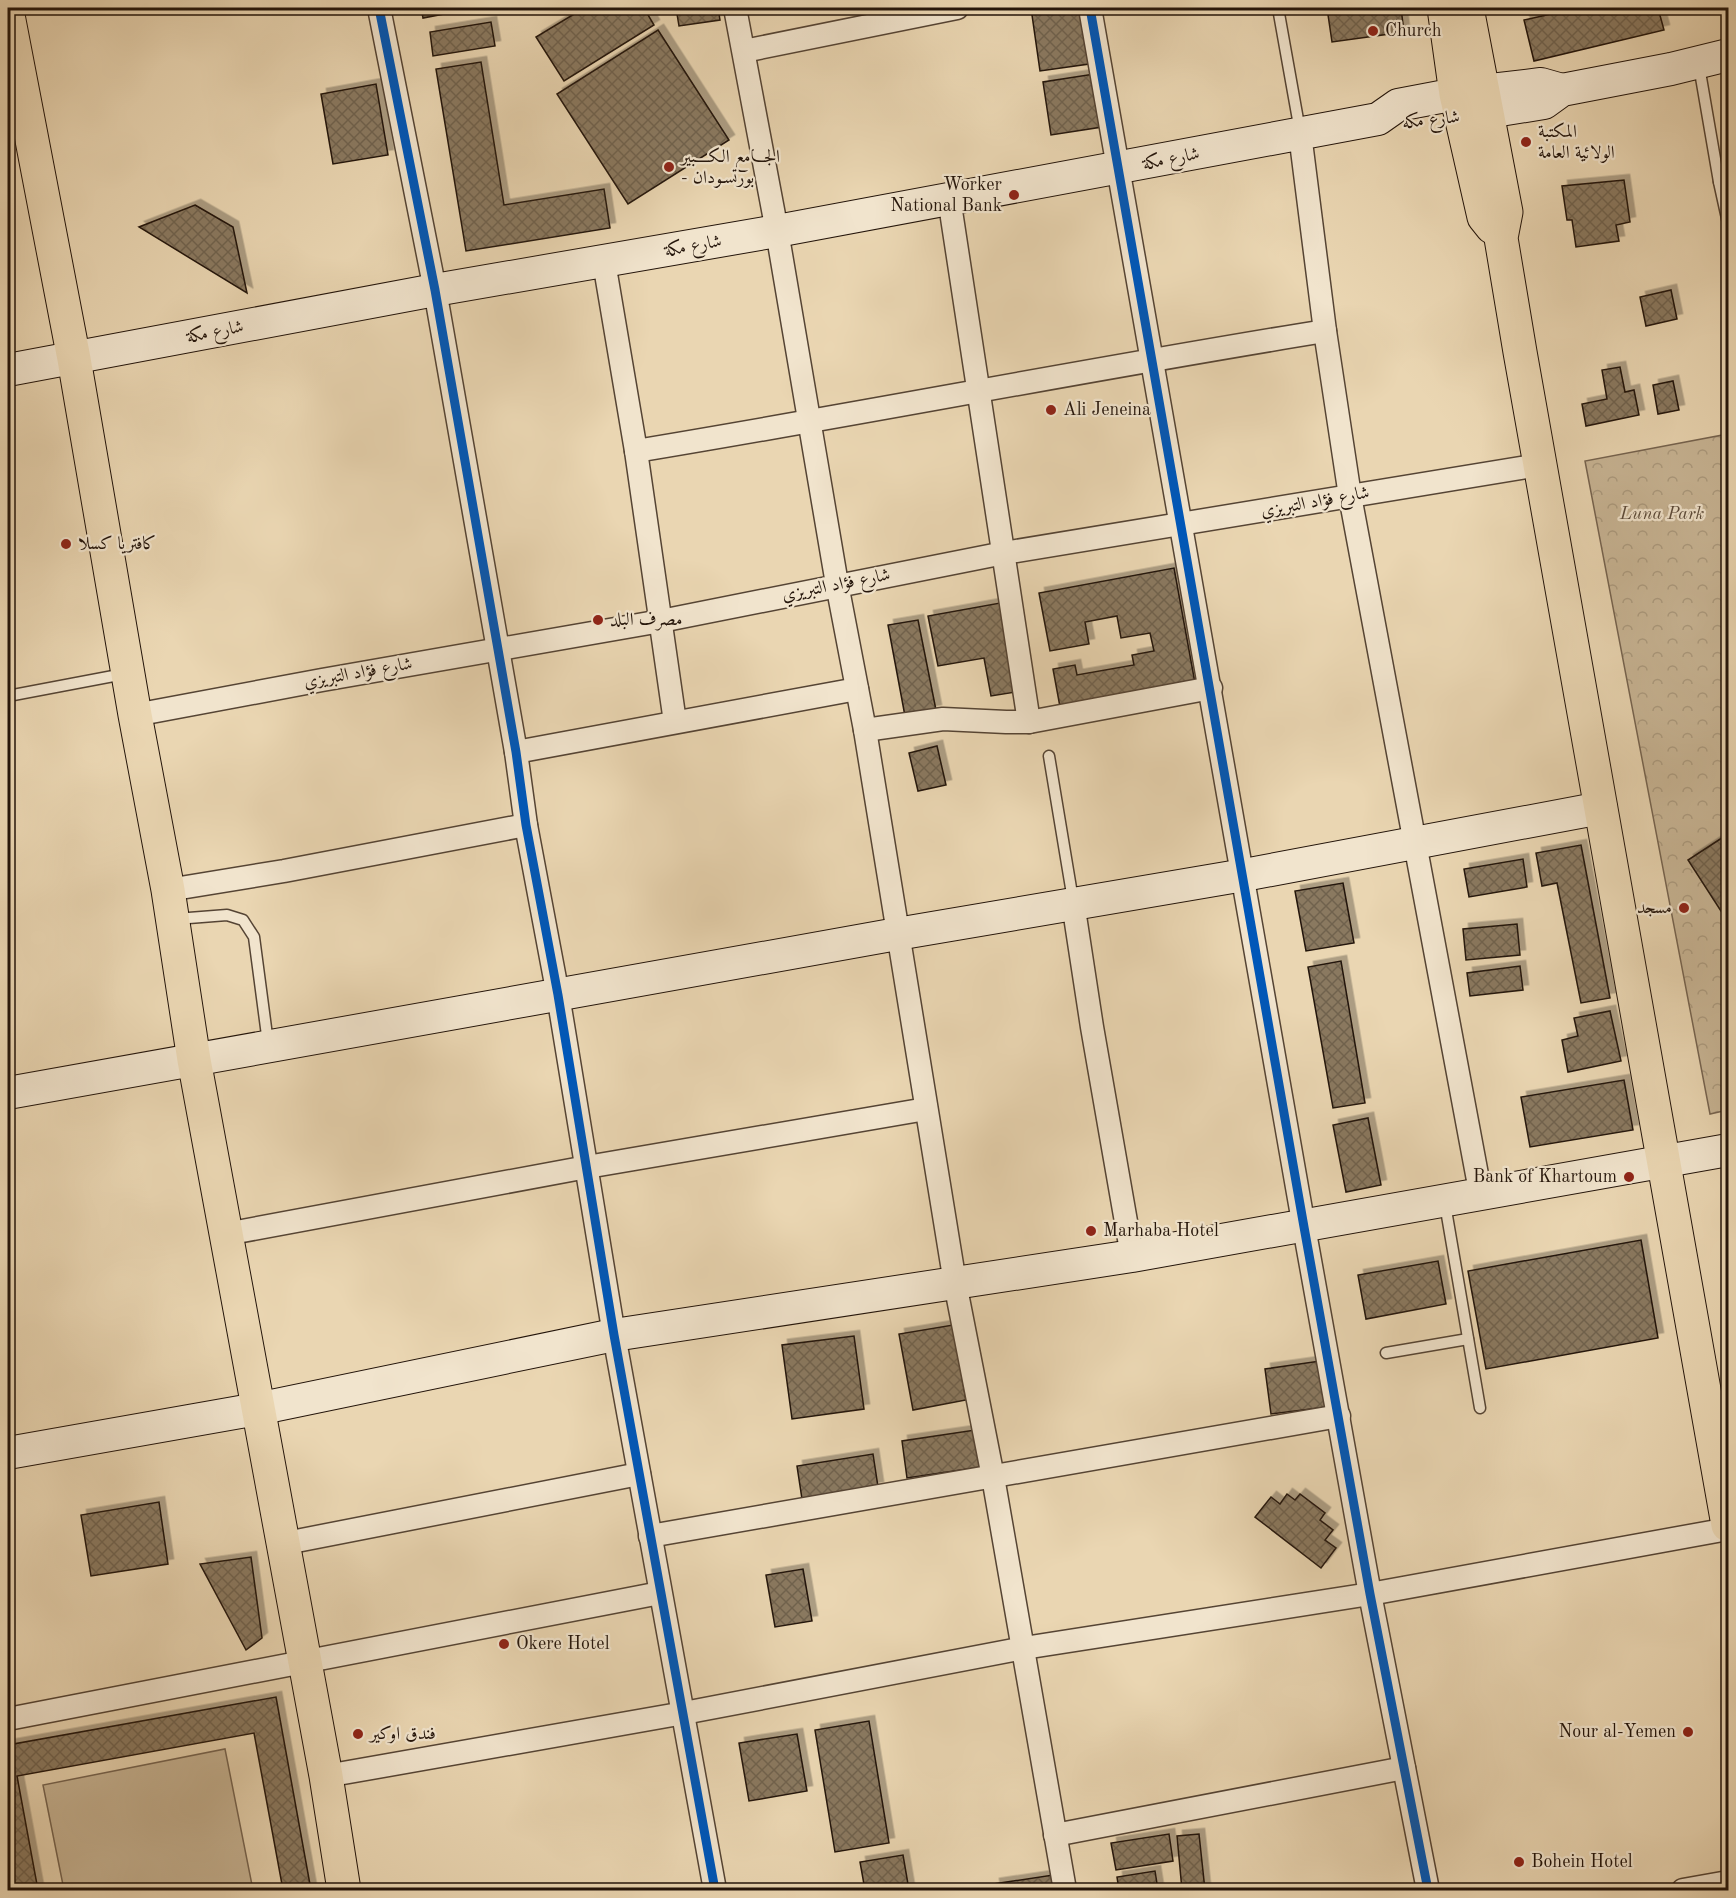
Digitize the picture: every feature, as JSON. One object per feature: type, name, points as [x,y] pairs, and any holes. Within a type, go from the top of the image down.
[{"type":"main road","points":[[1444,8],[1471,104],[1506,212],[1501,238],[1539,465],[1728,1527]]},
{"type":"main road","points":[[1467,8],[1471,104]]},
{"type":"main road","points":[[8,15],[74,359],[170,904],[194,1060],[281,1544],[326,1776],[344,1890]]},
{"type":"street","points":[[379,8],[435,290],[516,752],[526,825],[558,995],[614,1335],[715,1890]]},
{"type":"street","points":[[735,8],[777,231],[837,584],[865,730],[955,1283],[1024,1648],[1065,1890]]},
{"type":"street","points":[[744,51],[957,8]]},
{"type":"street","points":[[1090,8],[1304,1227],[1370,1594],[1428,1890]]},
{"type":"street","name":"شارع مكه","points":[[1378,119],[1398,105],[1544,103],[1562,90],[1699,63],[1728,55]]},
{"type":"street","name":"شارع مكة","points":[[8,370],[435,290],[604,262],[1118,169],[1378,119]]},
{"type":"street","points":[[1300,134],[1325,331],[1350,496],[1481,1196]]},
{"type":"street","points":[[949,198],[1029,722]]},
{"type":"street","points":[[604,262],[636,451],[675,722]]},
{"type":"street","points":[[636,451],[978,392],[1151,359],[1325,331]]},
{"type":"street","name":"شارع فؤاد التبريزي","points":[[135,715],[497,648],[661,621],[837,584],[1004,553],[1539,465]]},
{"type":"street","points":[[865,730],[944,719],[1006,723],[1029,722],[1211,688]]},
{"type":"street","points":[[516,752],[856,689]]},
{"type":"street","points":[[8,1093],[897,934],[1244,875],[1601,808]]},
{"type":"street","points":[[170,904],[284,871],[526,825]]},
{"type":"street","points":[[1073,903],[1132,1256]]},
{"type":"street","points":[[226,1234],[587,1167],[926,1109]]},
{"type":"street","points":[[8,1453],[257,1409],[614,1335],[1132,1256],[1481,1196],[1728,1150]]},
{"type":"street","points":[[650,1536],[1339,1416]]},
{"type":"street","points":[[281,1544],[639,1474]]},
{"type":"street","points":[[326,1776],[684,1713],[1024,1648],[1370,1594],[1728,1527]]},
{"type":"street","points":[[8,1719],[660,1593]]},
{"type":"street","points":[[1055,1835],[1404,1768]]},
{"type":"street","points":[[1683,1890],[1728,1882]]},
{"type":"lane","points":[[1278,8],[1300,134]]},
{"type":"lane","points":[[1699,63],[1724,182],[1728,223]]},
{"type":"lane","points":[[8,696],[128,673]]},
{"type":"lane","points":[[1049,756],[1073,903]]},
{"type":"lane","points":[[170,904],[243,920],[254,937],[268,1047]]},
{"type":"lane","points":[[1445,1201],[1480,1408]]},
{"type":"lane","points":[[1386,1353],[1468,1339]]},
{"type":"green space","name":"Luna Park","points":[[1728,434],[1728,1110],[1710,1114],[1585,461]]},
{"type":"green space","points":[[225,1749],[253,1890],[64,1890],[43,1785]]},
{"type":"building","points":[[421,8],[475,8],[423,18]]},
{"type":"building","points":[[584,8],[644,8],[654,25],[564,81],[536,37]]},
{"type":"building","points":[[676,8],[718,8],[720,20],[679,26]]},
{"type":"building","points":[[1031,8],[1081,8],[1089,64],[1040,71]]},
{"type":"building","points":[[1327,8],[1401,8],[1404,32],[1332,42]]},
{"type":"building","points":[[1578,8],[1658,8],[1664,30],[1534,61],[1524,20]]},
{"type":"building","points":[[1693,8],[1715,8],[1694,13]]},
{"type":"building","points":[[491,22],[495,46],[433,56],[430,32]]},
{"type":"building","points":[[658,30],[729,140],[628,204],[557,94]]},
{"type":"building","points":[[481,62],[504,205],[604,189],[610,228],[466,251],[436,69]]},
{"type":"building","points":[[1094,74],[1102,127],[1051,135],[1043,82]]},
{"type":"building","points":[[376,84],[388,155],[333,164],[321,94]]},
{"type":"building","points":[[1624,180],[1630,222],[1616,225],[1619,241],[1576,247],[1572,220],[1567,220],[1562,186]]},
{"type":"building","points":[[195,205],[233,227],[247,293],[139,227]]},
{"type":"building","points":[[1671,290],[1677,319],[1646,326],[1640,297]]},
{"type":"building","points":[[1620,367],[1625,392],[1634,390],[1639,415],[1586,426],[1582,404],[1607,399],[1602,370]]},
{"type":"building","points":[[1673,381],[1679,410],[1658,414],[1653,385]]},
{"type":"building","points":[[1174,568],[1195,683],[1060,707],[1053,669],[1075,665],[1077,675],[1134,665],[1132,655],[1154,651],[1150,633],[1121,638],[1117,616],[1085,622],[1089,644],[1050,651],[1039,593]]},
{"type":"building","points":[[1000,603],[1016,692],[991,696],[984,658],[938,666],[928,616]]},
{"type":"building","points":[[918,620],[936,710],[905,716],[888,625]]},
{"type":"building","points":[[937,746],[946,785],[918,791],[909,753]]},
{"type":"building","points":[[1728,834],[1728,922],[1688,860]]},
{"type":"building","points":[[1581,845],[1610,998],[1581,1003],[1557,883],[1542,886],[1536,853]]},
{"type":"building","points":[[1523,859],[1527,887],[1469,897],[1464,869]]},
{"type":"building","points":[[1343,883],[1354,943],[1306,951],[1295,891]]},
{"type":"building","points":[[1517,924],[1520,955],[1466,960],[1463,929]]},
{"type":"building","points":[[1341,961],[1365,1103],[1333,1108],[1308,967]]},
{"type":"building","points":[[1520,966],[1523,990],[1470,996],[1467,973]]},
{"type":"building","points":[[1610,1011],[1621,1061],[1568,1072],[1562,1040],[1578,1036],[1574,1018]]},
{"type":"building","points":[[1624,1080],[1633,1130],[1530,1147],[1521,1097]]},
{"type":"building","points":[[1368,1118],[1381,1185],[1346,1192],[1333,1125]]},
{"type":"building","points":[[1641,1240],[1658,1338],[1486,1369],[1468,1271]]},
{"type":"building","points":[[1438,1261],[1446,1304],[1366,1319],[1358,1275]]},
{"type":"building","points":[[953,1325],[966,1400],[913,1410],[899,1334]]},
{"type":"building","points":[[854,1336],[864,1409],[792,1419],[782,1345]]},
{"type":"building","points":[[1320,1361],[1327,1407],[1271,1414],[1265,1369]]},
{"type":"building","points":[[975,1430],[981,1467],[907,1478],[902,1441]]},
{"type":"building","points":[[873,1454],[878,1487],[802,1499],[797,1466]]},
{"type":"building","points":[[1287,1494],[1295,1500],[1300,1494],[1325,1513],[1320,1520],[1333,1530],[1325,1540],[1336,1548],[1321,1568],[1255,1517],[1271,1497],[1280,1504]]},
{"type":"building","points":[[159,1502],[168,1564],[91,1576],[81,1515]]},
{"type":"building","points":[[251,1557],[262,1638],[246,1650],[200,1564]]},
{"type":"building","points":[[803,1569],[812,1621],[775,1627],[766,1575]]},
{"type":"building","points":[[276,1697],[311,1890],[283,1890],[254,1733],[17,1776],[38,1890],[12,1890],[8,1866],[8,1745]]},
{"type":"building","points":[[869,1721],[889,1843],[835,1852],[815,1730]]},
{"type":"building","points":[[797,1734],[807,1791],[749,1801],[739,1743]]},
{"type":"building","points":[[1169,1834],[1173,1861],[1116,1870],[1111,1843]]},
{"type":"building","points":[[1199,1834],[1205,1890],[1182,1890],[1177,1836]]},
{"type":"building","points":[[903,1855],[909,1890],[865,1890],[860,1862]]},
{"type":"building","points":[[1155,1871],[1158,1890],[1119,1890],[1117,1877]]},
{"type":"building","points":[[1053,1875],[1055,1890],[995,1890],[994,1884]]},
{"type":"cycle path","points":[[379,8],[435,290],[516,752],[526,825],[558,995],[614,1335],[715,1890]]},
{"type":"cycle path","points":[[1090,8],[1304,1227],[1370,1594],[1428,1890]]},
{"type":"place","name":"Church","points":[[1373,31]]},
{"type":"place","name":"المكتبة الولائية العامة","points":[[1526,142]]},
{"type":"place","name":"الجـــامع الكــــبير - بورتسـودان","points":[[669,167]]},
{"type":"place","name":"Worker National Bank","points":[[1014,195]]},
{"type":"place","name":"Ali Jeneina","points":[[1051,410]]},
{"type":"place","name":"كافتريا كسلا","points":[[66,544]]},
{"type":"place","name":"مصرف البلد","points":[[598,620]]},
{"type":"place","name":"مسجد","points":[[1684,908]]},
{"type":"place","name":"Bank of Khartoum","points":[[1629,1177]]},
{"type":"place","name":"Marhaba Hotel","points":[[1091,1231]]},
{"type":"place","name":"Okere Hotel","points":[[504,1644]]},
{"type":"place","name":"Nour al-Yemen","points":[[1688,1732]]},
{"type":"place","name":"فندق اوكير","points":[[358,1734]]},
{"type":"place","name":"Bohein Hotel","points":[[1519,1862]]}]
